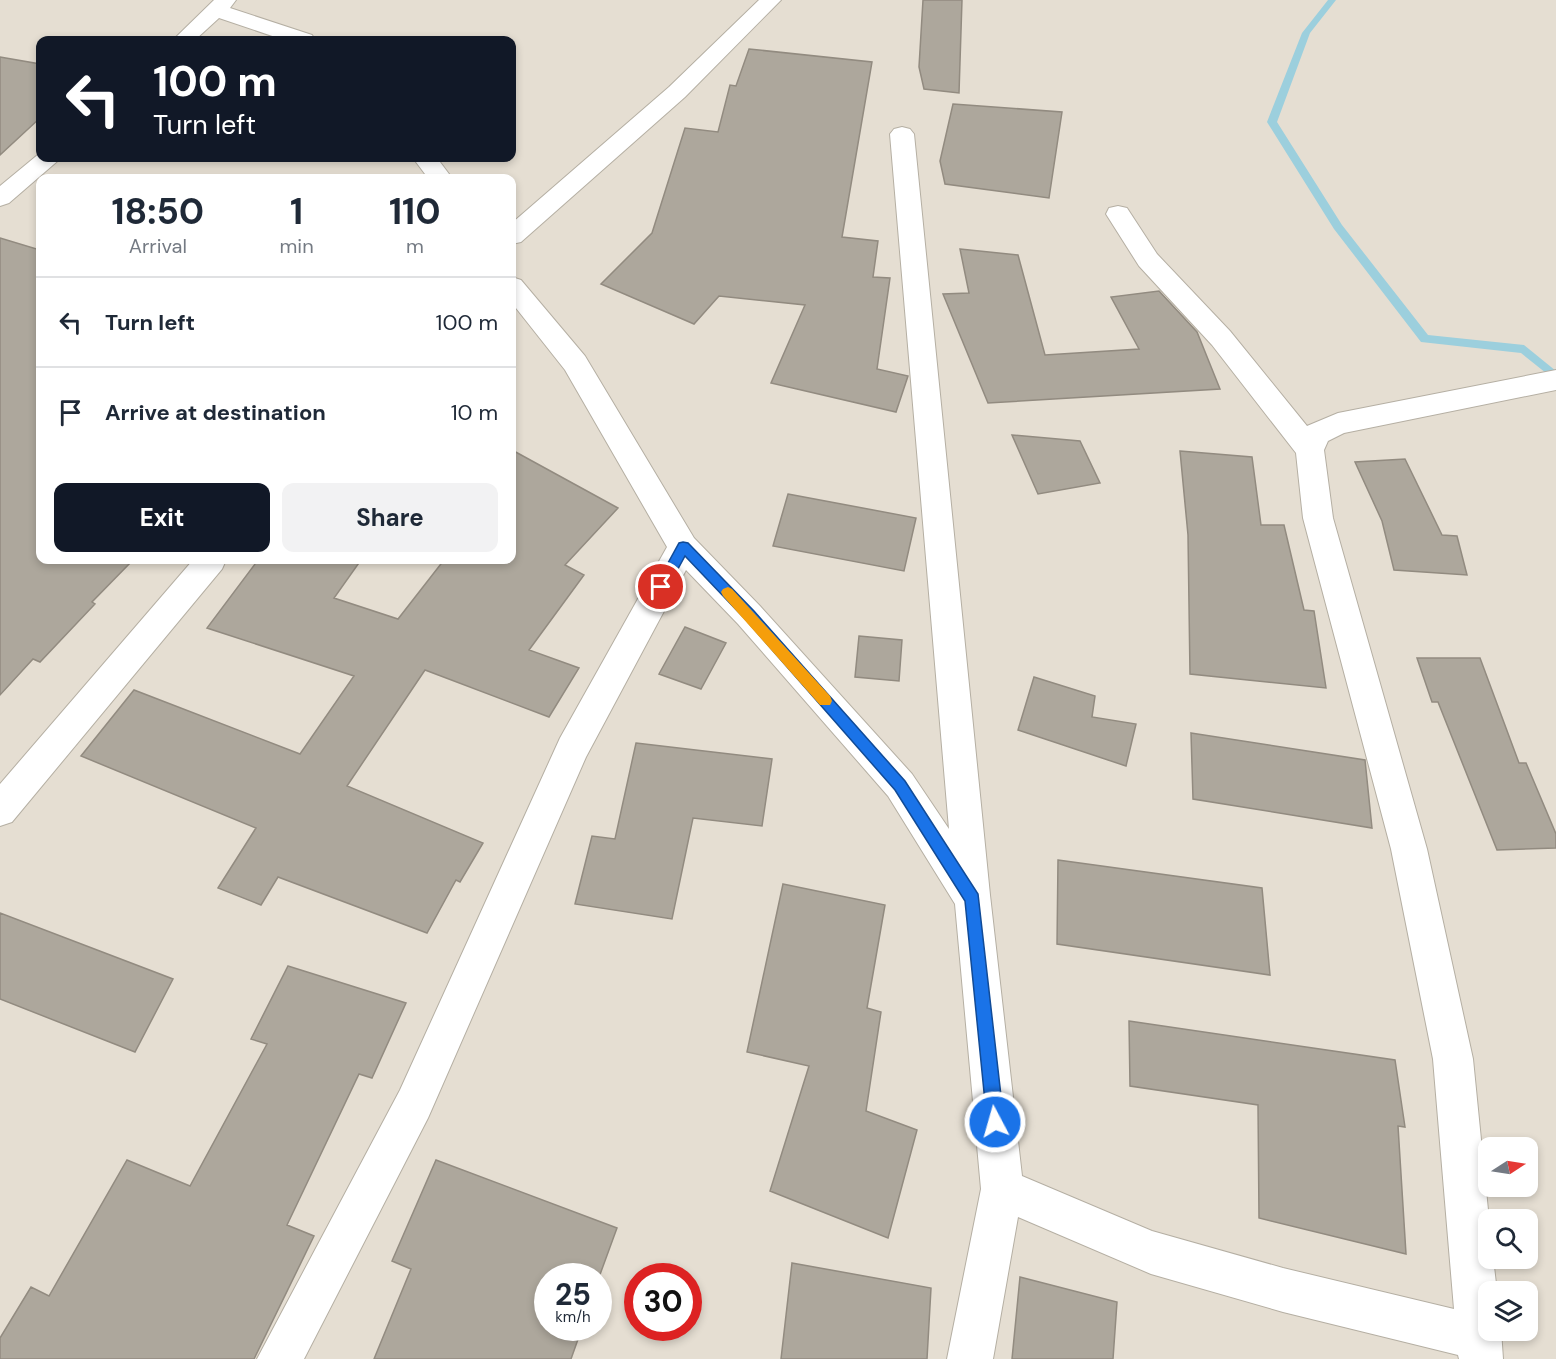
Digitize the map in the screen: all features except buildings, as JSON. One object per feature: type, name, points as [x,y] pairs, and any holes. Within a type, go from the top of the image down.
[{"type":"street","points":[[516,233],[677,92],[771,0]]},
{"type":"street","points":[[187,36],[220,5],[294,36]]},
{"type":"street","points":[[902,134],[1002,1189],[970,1359]]},
{"type":"street","points":[[0,198],[44,162]]},
{"type":"street","points":[[1118,214],[1148,260],[1221,338],[1310,450]]},
{"type":"street","points":[[516,291],[575,363],[683,547],[750,615],[900,785],[973,899]]},
{"type":"street","points":[[1002,1189],[1151,1252],[1481,1348],[1454,1059],[1409,849],[1318,518],[1310,450],[1317,434],[1338,424],[1556,380]]},
{"type":"street","points":[[280,1359],[414,1104],[572,749],[683,547]]},
{"type":"street","points":[[0,810],[208,564]]},
{"type":"waterway","points":[[1332,0],[1306,33],[1272,122],[1338,227],[1425,339],[1524,349],[1556,377]]},
{"type":"slow traffic","points":[[728,592],[825,701]]},
{"type":"route","points":[[661,587],[683,547],[750,615],[900,785],[973,899],[995,1122]]}]
